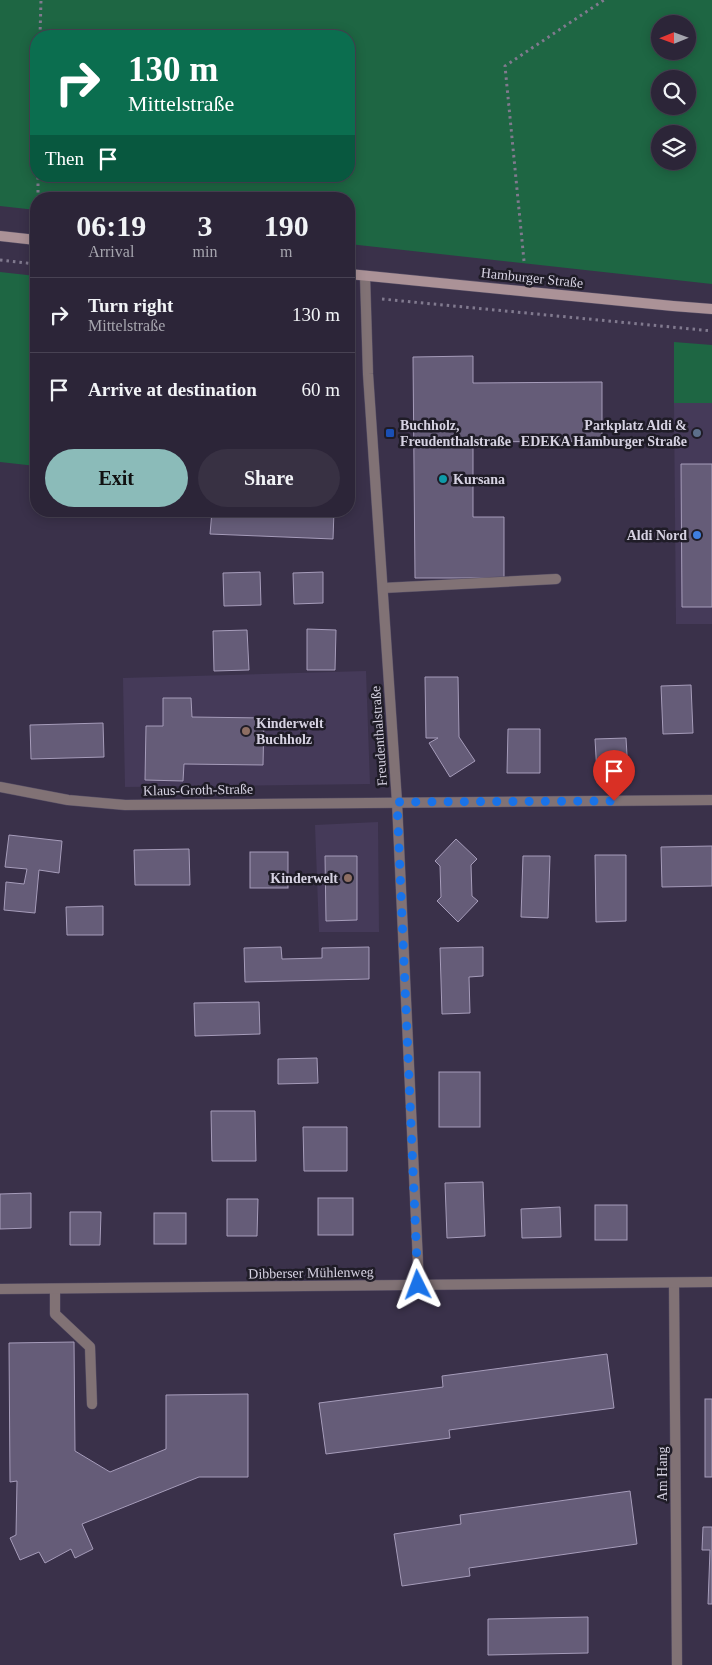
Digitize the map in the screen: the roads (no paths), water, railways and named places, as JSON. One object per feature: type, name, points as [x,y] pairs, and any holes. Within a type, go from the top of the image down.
[{"type":"main road","points":[[0,236],[30,239]]},
{"type":"main road","name":"Hamburger Straße","points":[[355,275],[712,309]]},
{"type":"street","name":"Freudenthalstraße","points":[[365,276],[369,382],[397,802],[418,1285]]},
{"type":"street","points":[[382,588],[556,579]]},
{"type":"street","name":"Klaus-Groth-Straße","points":[[0,787],[68,800],[125,805],[712,800]]},
{"type":"street","name":"Dibberser Mühlenweg","points":[[0,1289],[712,1282]]},
{"type":"street","name":"Am Hang","points":[[674,1283],[677,1665]]},
{"type":"street","points":[[54,1289],[55,1314],[90,1347],[92,1404]]},
{"type":"place","name":"Buchholz, Freudenthalstraße","points":[[390,433]]},
{"type":"place","name":"Parkplatz Aldi & EDEKA Hamburger Straße","points":[[697,433]]},
{"type":"place","name":"Kursana","points":[[443,479]]},
{"type":"place","name":"Aldi Nord","points":[[697,535]]},
{"type":"place","name":"Kinderwelt Buchholz","points":[[246,731]]},
{"type":"place","name":"Kinderwelt","points":[[348,878]]}]
